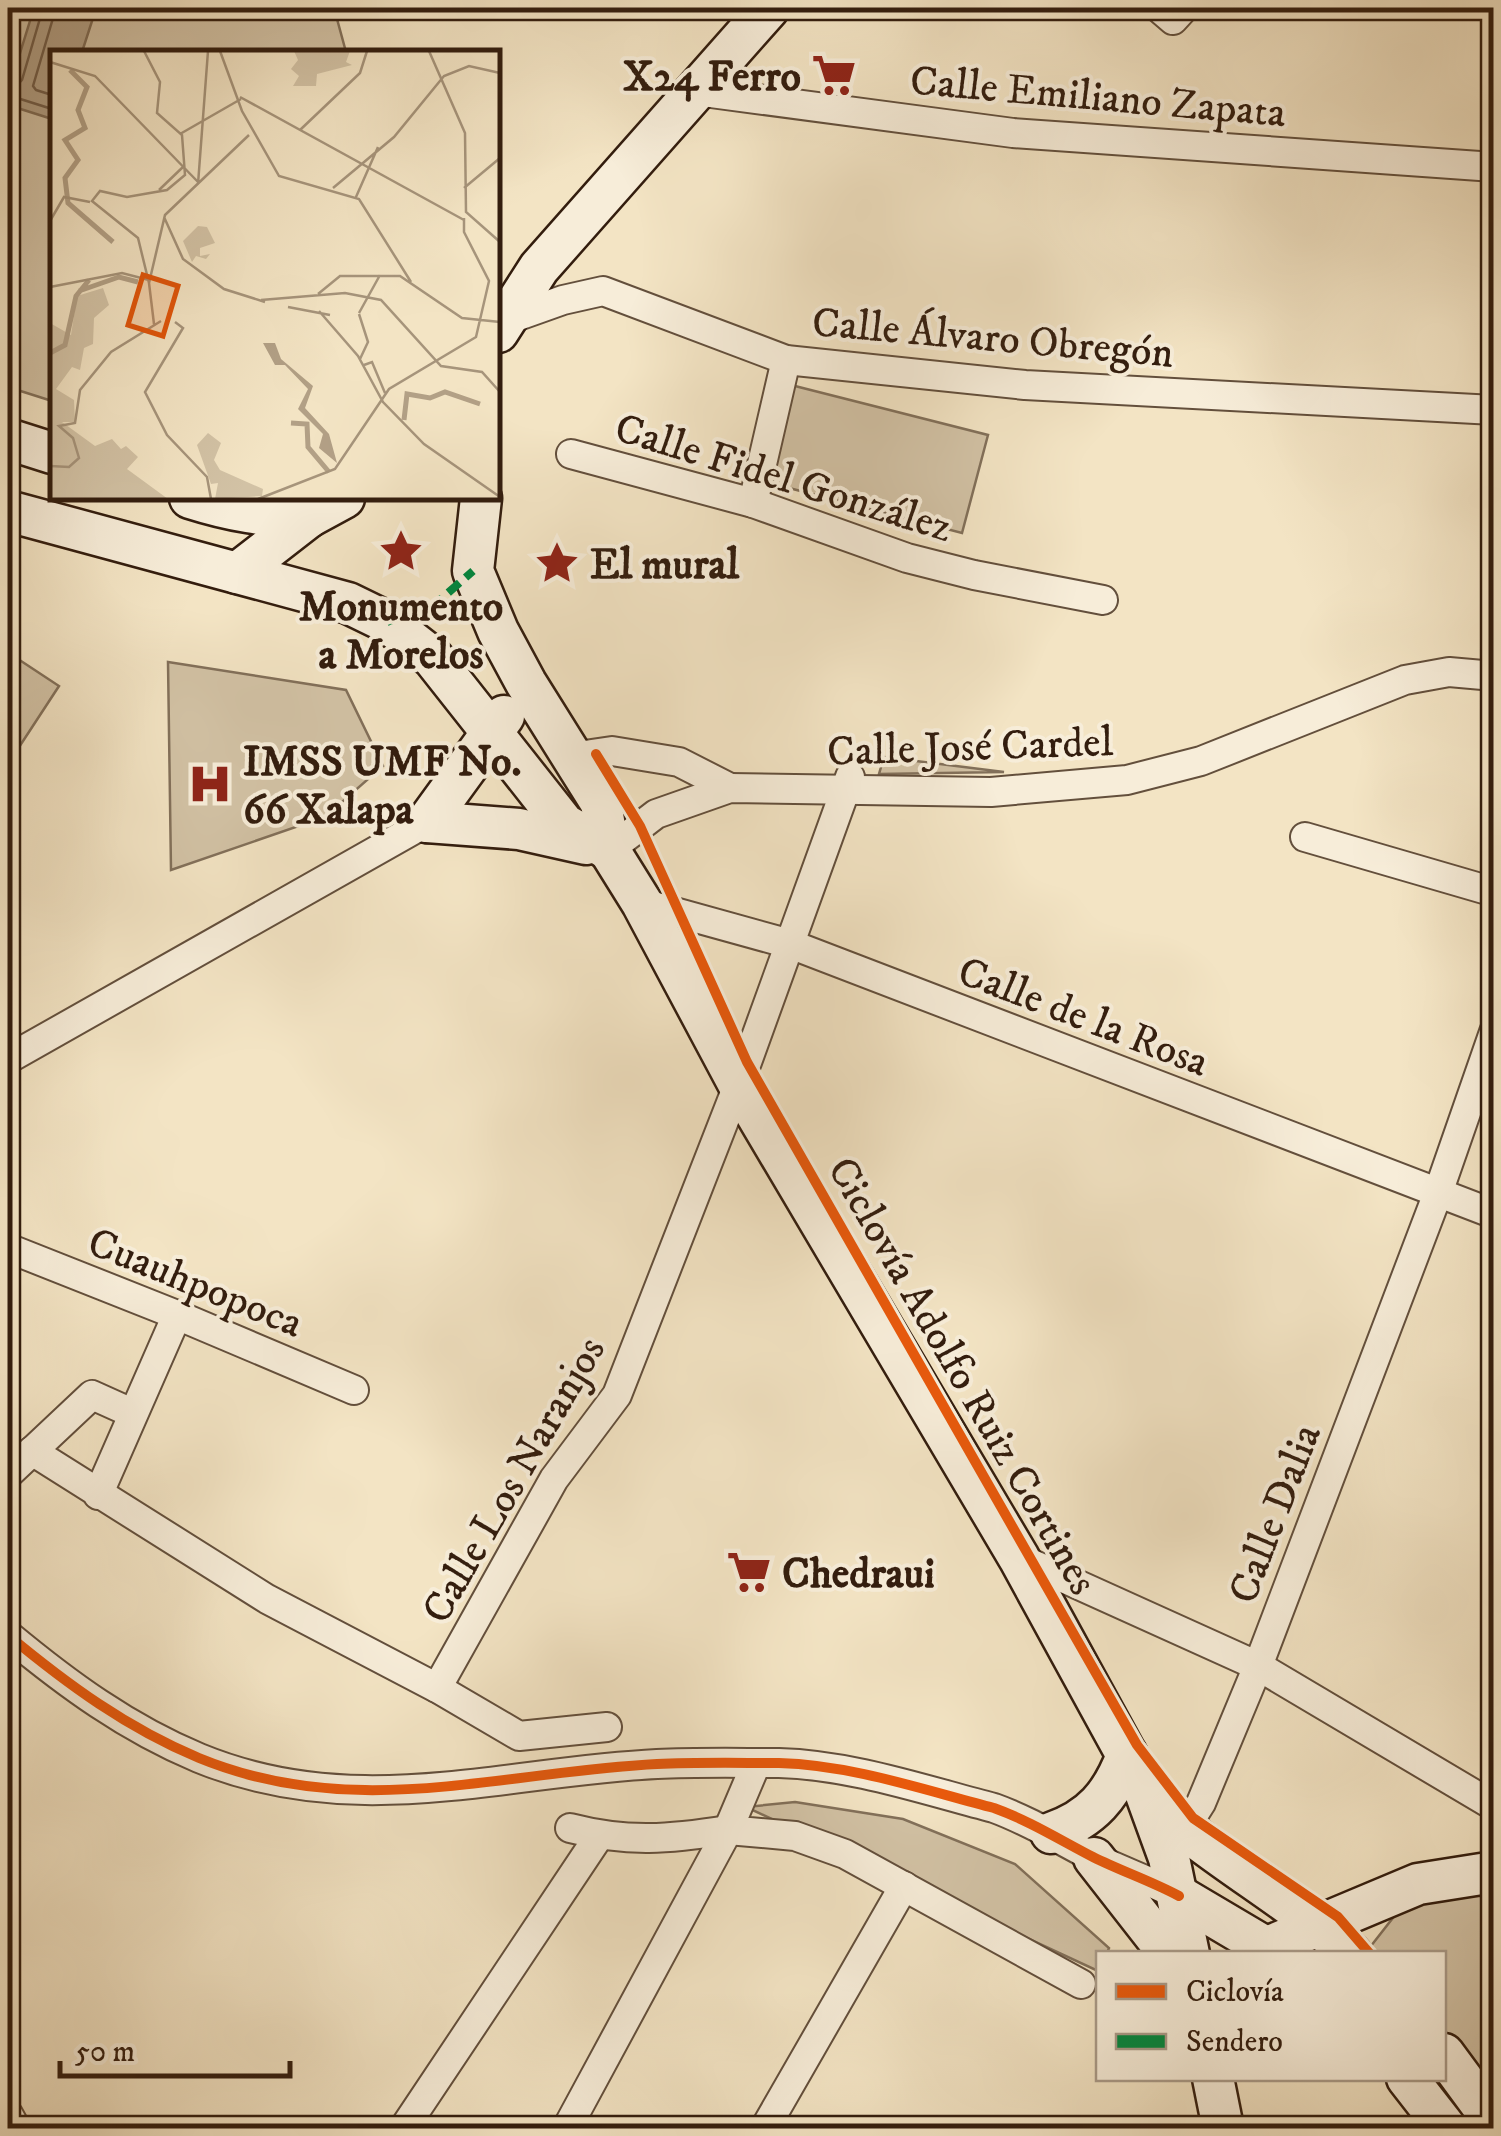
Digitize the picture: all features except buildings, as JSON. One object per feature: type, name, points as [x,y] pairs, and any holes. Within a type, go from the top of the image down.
[{"type":"main road","points":[[501,327],[539,268],[769,8]]},
{"type":"main road","points":[[8,439],[50,452]]},
{"type":"main road","points":[[198,500],[251,514],[327,507]]},
{"type":"main road","points":[[237,573],[327,507]]},
{"type":"main road","points":[[473,508],[474,570],[498,631],[526,684],[601,804],[609,850],[642,903],[739,1084],[1019,1558],[1177,1842],[1179,1896],[1188,1951]]},
{"type":"main road","points":[[8,511],[348,603],[387,622],[433,658],[564,824],[609,850]]},
{"type":"main road","points":[[427,822],[526,684]]},
{"type":"main road","points":[[427,822],[520,830],[609,850]]},
{"type":"main road","points":[[1051,1832],[1085,1818],[1099,1806],[1111,1792],[1127,1755]]},
{"type":"main road","points":[[1177,1842],[1244,1876],[1320,1926],[1348,1951]]},
{"type":"main road","points":[[1094,1858],[1166,1951]]},
{"type":"main road","points":[[1179,1896],[1266,1951],[1418,1884],[1494,1872]]},
{"type":"main road","points":[[1446,2057],[1494,2122]]},
{"type":"main road","points":[[1214,2081],[1223,2128]]},
{"type":"main road","points":[[1410,2081],[1446,2128]]},
{"type":"street","name":"Calle Emiliano Zapata","points":[[696,92],[1013,133],[1494,167]]},
{"type":"street","name":"Calle Álvaro Obregón","points":[[501,327],[604,291],[786,360],[1025,385],[1494,410]]},
{"type":"street","points":[[753,503],[786,360]]},
{"type":"street","name":"Calle Fidel González","points":[[571,454],[753,503],[907,558],[974,576],[1103,600]]},
{"type":"street","name":"Calle José Cardel","points":[[609,850],[656,814],[730,788],[847,784],[991,792],[1127,780],[1201,762],[1405,680],[1448,672],[1494,676]]},
{"type":"street","name":"Calle José Cardel","points":[[571,757],[612,751],[679,762],[730,788]]},
{"type":"street","name":"Calle Los Naranjos","points":[[437,1688],[554,1478],[617,1395],[739,1084],[847,784]]},
{"type":"street","points":[[8,1059],[427,822]]},
{"type":"street","points":[[1305,837],[1494,892]]},
{"type":"street","name":"Calle de la Rosa","points":[[642,903],[790,944],[1494,1214]]},
{"type":"street","name":"Calle Dalia","points":[[1177,1842],[1258,1666],[1438,1193],[1494,1032]]},
{"type":"street","name":"Cuauhpopoca","points":[[8,1248],[354,1390]]},
{"type":"street","points":[[98,1495],[176,1315]]},
{"type":"street","points":[[8,1474],[92,1395],[132,1413]]},
{"type":"street","points":[[32,1451],[267,1598],[519,1736],[607,1727]]},
{"type":"street","points":[[1019,1558],[1258,1666],[1494,1806]]},
{"type":"street","points":[[8,1635],[76,1691],[140,1730],[201,1759],[267,1779],[340,1790],[435,1790],[656,1764],[828,1768],[994,1808],[1179,1896]]},
{"type":"street","points":[[567,2128],[728,1830],[756,1764]]},
{"type":"street","points":[[570,1828],[599,1836],[664,1840],[728,1830],[795,1836],[845,1854],[1081,1984]]},
{"type":"street","points":[[404,2128],[599,1836]]},
{"type":"street","points":[[765,2128],[904,1886]]},
{"type":"street","points":[[8,2114],[12,2128]]},
{"type":"shaded area","points":[[8,8],[334,8],[345,50],[50,50],[50,400],[8,387]]},
{"type":"shaded area","points":[[791,385],[988,435],[962,533],[766,482]]},
{"type":"shaded area","points":[[18,659],[59,686],[8,764],[8,675]]},
{"type":"shaded area","points":[[168,662],[346,690],[383,766],[325,817],[171,870]]},
{"type":"shaded area","points":[[884,757],[1004,772],[879,774]]},
{"type":"shaded area","points":[[795,1802],[903,1819],[1015,1864],[1109,1948],[1096,1951],[1096,1970],[746,1807]]},
{"type":"shaded area","points":[[1479,1895],[1493,1908],[1493,2092],[1446,2039],[1446,1951],[1367,1951],[1396,1914],[1409,1904]]},
{"type":"water","points":[[34,8],[95,12],[83,50],[50,50],[50,118],[8,105],[8,92]]},
{"type":"marked path","points":[[387,622],[433,606],[473,571]]},
{"type":"cycle path","name":"Ciclovía Adolfo Ruiz Cortines","points":[[596,754],[640,826],[747,1062],[1137,1745],[1193,1818],[1338,1917],[1367,1951]]},
{"type":"cycle path","points":[[8,1635],[122,1719],[199,1758],[257,1777],[314,1787],[371,1790],[427,1788],[657,1764],[779,1763],[834,1768],[994,1808],[1179,1896]]},
{"type":"place","name":"X24 Ferro","points":[[834,75]]},
{"type":"place","name":"Monumento a Morelos","points":[[401,551]]},
{"type":"place","name":"El mural","points":[[557,563]]},
{"type":"place","name":"IMSS UMF No. 66 Xalapa","points":[[210,784]]},
{"type":"place","name":"Chedraui","points":[[749,1572]]}]
